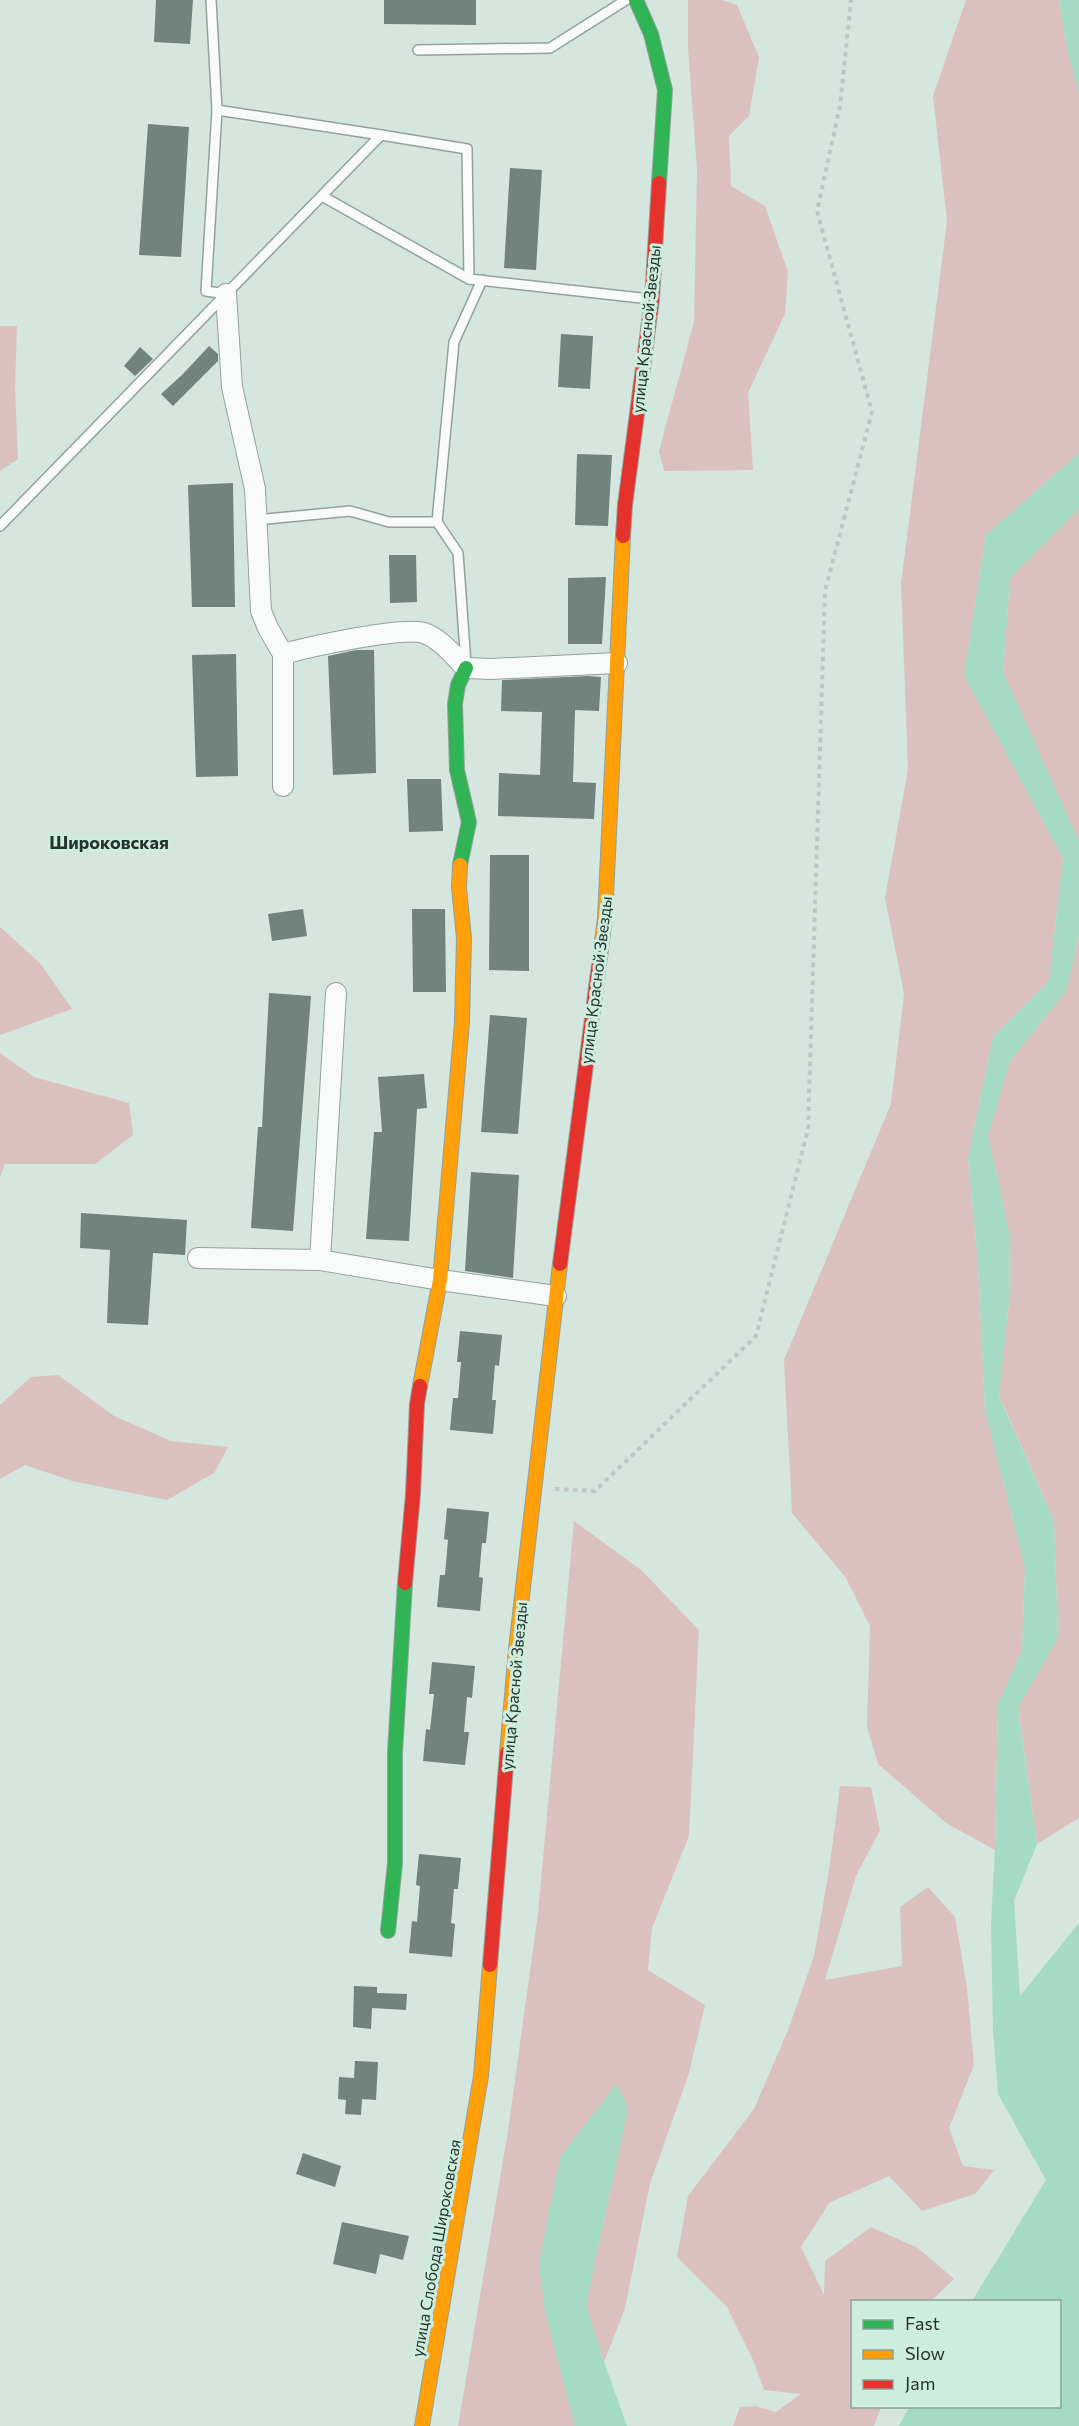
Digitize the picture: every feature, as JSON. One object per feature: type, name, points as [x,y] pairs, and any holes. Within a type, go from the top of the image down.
[{"type":"street","name":"улица Красной Звезды","points":[[481,2076],[516,1649],[556,1296],[605,918],[625,505],[652,299],[664,90],[651,34],[636,0]]},
{"type":"street","points":[[226,294],[232,387],[237,418],[250,461],[255,489],[261,611],[283,654],[283,786]]},
{"type":"street","points":[[283,654],[346,640],[409,631],[425,633],[444,646],[466,668],[617,663]]},
{"type":"street","points":[[388,1931],[395,1863],[395,1752],[417,1404],[440,1280],[462,1022],[464,938],[459,870],[469,822],[457,770],[455,714],[458,685],[466,668]]},
{"type":"street","points":[[320,1260],[336,993]]},
{"type":"street","points":[[198,1258],[320,1260],[556,1296]]},
{"type":"street","name":"улица Слобода Широковская","points":[[423,2426],[481,2076]]},
{"type":"lane","points":[[211,0],[217,110],[206,291],[226,294]]},
{"type":"lane","points":[[418,50],[550,48],[626,0]]},
{"type":"lane","points":[[217,110],[467,149],[469,279]]},
{"type":"lane","points":[[0,526],[381,135]]},
{"type":"lane","points":[[322,196],[469,279],[652,299]]},
{"type":"lane","points":[[466,668],[458,553],[437,522],[454,342],[482,280]]},
{"type":"lane","points":[[256,519],[350,511],[389,522],[437,522]]},
{"type":"path","points":[[534,1487],[594,1491],[756,1336],[808,1129],[825,591],[872,412],[817,211],[840,106],[851,0]]},
{"type":"shaded area","points":[[688,0],[722,0],[737,5],[759,57],[749,116],[729,136],[731,186],[765,206],[788,272],[785,314],[748,393],[753,470],[664,471],[659,451],[694,322],[697,171],[688,47]]},
{"type":"shaded area","points":[[966,0],[1059,0],[1067,48],[1079,93],[1079,453],[986,535],[964,675],[1063,858],[1049,981],[993,1037],[968,1158],[978,1262],[985,1411],[1025,1567],[1022,1651],[998,1704],[995,1850],[946,1823],[878,1764],[867,1727],[870,1626],[846,1578],[792,1513],[784,1360],[891,1104],[904,994],[885,898],[908,769],[901,584],[947,221],[933,96]]},
{"type":"shaded area","points":[[1059,0],[1079,0],[1079,93],[1067,48]]},
{"type":"shaded area","points":[[0,326],[17,326],[15,388],[18,459],[0,471]]},
{"type":"shaded area","points":[[1079,453],[1079,509],[1010,578],[1003,672],[1079,842],[1079,935],[1066,991],[1010,1061],[988,1136],[1010,1236],[1009,1302],[999,1396],[1054,1521],[1058,1638],[1018,1708],[1037,1844],[1014,1901],[1020,1996],[1079,1923],[1079,2426],[899,2426],[908,2408],[1061,2408],[1061,2300],[973,2300],[1046,2180],[998,2094],[993,2030],[991,1923],[998,1704],[1022,1651],[1025,1567],[985,1411],[978,1262],[968,1158],[993,1037],[1049,981],[1063,858],[964,675],[986,535]]},
{"type":"shaded area","points":[[1079,509],[1079,842],[1003,672],[1010,578]]},
{"type":"shaded area","points":[[0,927],[40,963],[72,1009],[0,1035]]},
{"type":"shaded area","points":[[1079,935],[1079,1818],[1037,1844],[1018,1707],[1058,1638],[1054,1521],[999,1395],[1009,1302],[1010,1236],[988,1136],[1010,1061],[1066,991]]},
{"type":"shaded area","points":[[0,1053],[34,1077],[129,1103],[133,1135],[95,1164],[5,1164],[0,1177]]},
{"type":"shaded area","points":[[58,1375],[114,1416],[171,1441],[228,1447],[214,1473],[167,1500],[72,1481],[25,1465],[0,1479],[0,1405],[31,1377]]},
{"type":"shaded area","points":[[574,1521],[641,1570],[699,1630],[689,1836],[652,1928],[648,1970],[705,2005],[689,2073],[650,2184],[625,2309],[604,2362],[586,2304],[628,2108],[564,2381],[575,2426],[458,2426],[508,2131],[538,1913]]},
{"type":"shaded area","points":[[840,1786],[871,1787],[880,1830],[856,1876],[825,1980],[902,1966],[900,1907],[928,1887],[955,1917],[967,1988],[974,2065],[949,2128],[963,2166],[994,2170],[975,2194],[922,2211],[889,2176],[829,2203],[801,2247],[824,2295],[825,2261],[871,2227],[918,2248],[954,2279],[932,2300],[851,2300],[851,2408],[881,2408],[874,2426],[733,2426],[740,2407],[756,2406],[776,2412],[801,2394],[764,2390],[753,2360],[727,2307],[677,2257],[688,2196],[754,2109],[788,2030],[814,1956],[829,1871]]},
{"type":"shaded area","points":[[617,2084],[628,2108],[586,2304],[627,2426],[575,2426],[545,2311],[539,2263],[560,2157]]},
{"type":"building","points":[[156,0],[193,0],[190,44],[154,42]]},
{"type":"building","points":[[384,0],[476,0],[476,25],[384,24]]},
{"type":"building","points":[[148,124],[189,127],[181,257],[139,255]]},
{"type":"building","points":[[510,168],[542,170],[536,270],[504,268]]},
{"type":"building","points":[[561,334],[593,336],[590,389],[558,387]]},
{"type":"building","points":[[209,346],[218,354],[218,361],[173,406],[161,394]]},
{"type":"building","points":[[140,347],[153,359],[135,376],[124,366]]},
{"type":"building","points":[[577,454],[612,455],[608,526],[575,525]]},
{"type":"building","points":[[233,483],[235,607],[192,607],[188,485]]},
{"type":"building","points":[[389,555],[416,555],[417,602],[390,603]]},
{"type":"building","points":[[606,577],[602,644],[568,644],[568,578]]},
{"type":"building","points":[[356,650],[374,650],[376,773],[333,775],[328,656]]},
{"type":"building","points":[[236,654],[238,776],[196,777],[192,655]]},
{"type":"building","points":[[601,677],[599,711],[575,710],[573,782],[596,783],[594,819],[498,816],[499,773],[540,775],[542,712],[501,711],[502,680]]},
{"type":"building","points":[[407,779],[441,779],[443,831],[409,832]]},
{"type":"building","points":[[490,855],[529,855],[529,971],[489,970]]},
{"type":"building","points":[[303,909],[307,936],[272,941],[268,914]]},
{"type":"building","points":[[412,909],[445,909],[446,992],[413,992]]},
{"type":"building","points":[[269,993],[311,996],[293,1231],[251,1228],[258,1127],[262,1127]]},
{"type":"building","points":[[490,1015],[527,1018],[518,1134],[481,1132]]},
{"type":"building","points":[[424,1074],[427,1108],[417,1109],[409,1241],[366,1239],[374,1132],[382,1132],[378,1077]]},
{"type":"building","points":[[471,1172],[519,1175],[513,1278],[465,1271]]},
{"type":"building","points":[[81,1213],[187,1220],[185,1255],[153,1253],[148,1325],[107,1323],[110,1250],[80,1248]]},
{"type":"building","points":[[460,1331],[502,1335],[499,1366],[495,1365],[492,1400],[496,1400],[493,1434],[450,1430],[453,1398],[458,1398],[461,1362],[457,1362]]},
{"type":"building","points":[[447,1508],[489,1512],[486,1543],[482,1543],[479,1577],[483,1578],[480,1611],[437,1607],[440,1575],[445,1575],[448,1540],[444,1539]]},
{"type":"building","points":[[432,1662],[475,1666],[472,1698],[467,1697],[464,1732],[469,1732],[465,1765],[423,1761],[426,1729],[430,1730],[434,1694],[429,1694]]},
{"type":"building","points":[[419,1854],[461,1858],[458,1889],[454,1889],[451,1923],[455,1924],[452,1957],[409,1953],[412,1921],[417,1922],[420,1886],[416,1885]]},
{"type":"building","points":[[354,1986],[377,1987],[377,1993],[407,1994],[406,2010],[372,2008],[371,2029],[353,2027]]},
{"type":"building","points":[[355,2061],[378,2062],[376,2100],[362,2099],[361,2115],[345,2114],[346,2100],[338,2099],[339,2077],[354,2078]]},
{"type":"building","points":[[303,2153],[341,2166],[335,2187],[296,2174]]},
{"type":"building","points":[[342,2222],[409,2236],[403,2260],[380,2254],[376,2274],[333,2264]]},
{"type":"traffic: fast","points":[[636,0],[651,34],[665,90],[659,183]]},
{"type":"traffic: fast","points":[[460,865],[469,822],[457,770],[455,704],[458,685],[466,668]]},
{"type":"traffic: fast","points":[[388,1931],[395,1863],[395,1752],[405,1583]]},
{"type":"traffic: slow","points":[[600,957],[605,918],[623,536]]},
{"type":"traffic: slow","points":[[420,1386],[440,1280],[462,1022],[464,938],[459,888],[460,865]]},
{"type":"traffic: slow","points":[[507,1753],[516,1649],[560,1264]]},
{"type":"traffic: slow","points":[[422,2426],[481,2076],[490,1965]]},
{"type":"traffic: jam","points":[[623,536],[652,299],[659,183]]},
{"type":"traffic: jam","points":[[560,1264],[600,957]]},
{"type":"traffic: jam","points":[[405,1583],[420,1386]]},
{"type":"traffic: jam","points":[[490,1965],[507,1753]]},
{"type":"district","name":"Широковская","points":[[109,843]]}]
